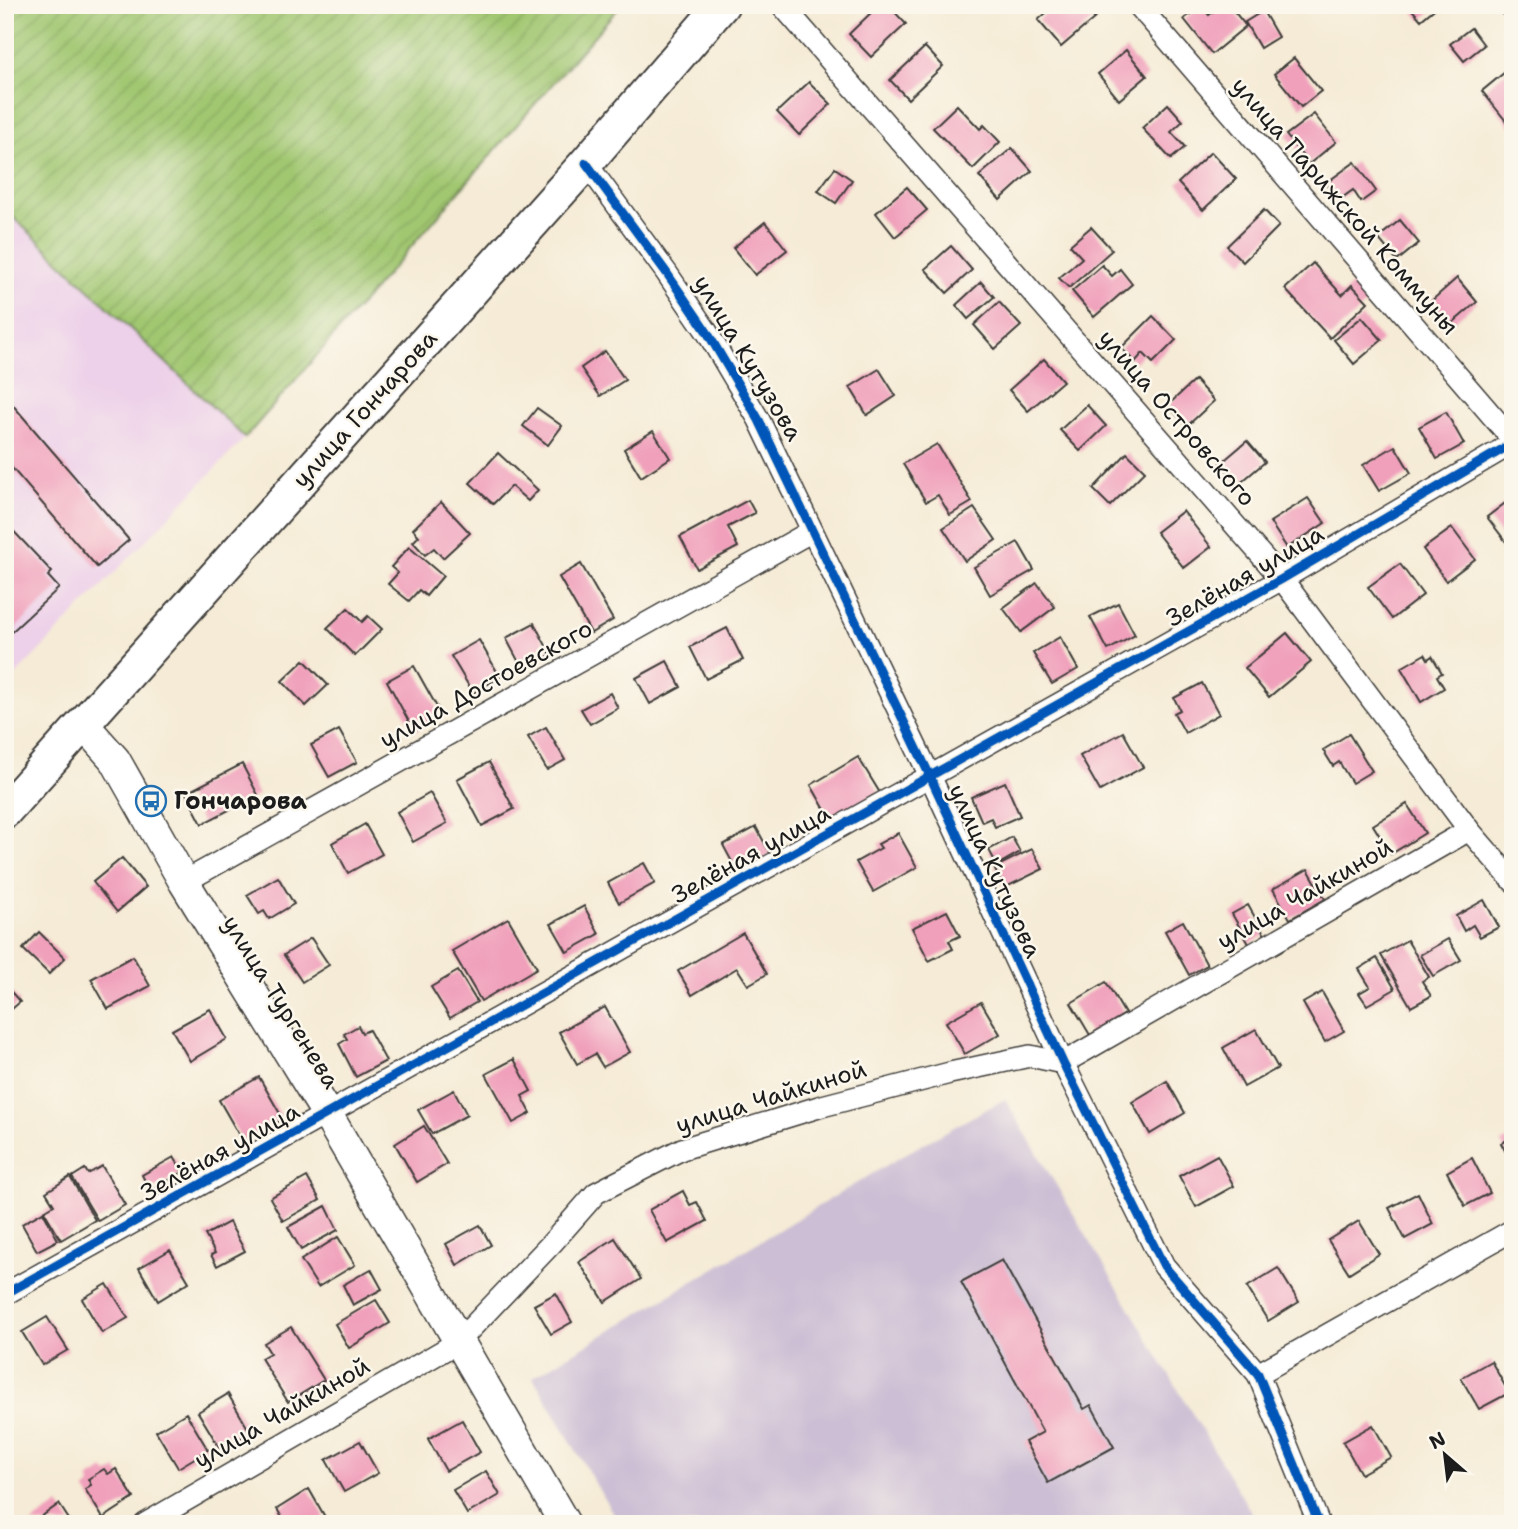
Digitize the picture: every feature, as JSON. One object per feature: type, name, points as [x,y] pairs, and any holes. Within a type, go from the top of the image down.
[{"type":"main road","name":"улица Гончарова","points":[[5,811],[586,163],[722,5]]},
{"type":"street","name":"улица Островского","points":[[782,5],[1282,579],[1469,830],[1513,881]]},
{"type":"street","name":"улица Парижской Коммуны","points":[[1138,5],[1513,442]]},
{"type":"street","points":[[1509,5],[1513,9]]},
{"type":"street","name":"улица Кутузова","points":[[586,163],[707,332],[759,420],[930,776],[1063,1063],[1164,1266],[1258,1374],[1319,1524]]},
{"type":"street","name":"Зелёная улица","points":[[5,1294],[1282,579],[1513,442]]},
{"type":"street","name":"улица Достоевского","points":[[184,882],[812,531]]},
{"type":"street","name":"улица Тургенева","points":[[83,724],[115,760],[184,882],[327,1114],[565,1524]]},
{"type":"street","name":"улица Чайкиной","points":[[145,1524],[458,1342],[596,1193],[682,1149],[822,1106],[950,1073],[1030,1056],[1063,1063],[1469,830]]},
{"type":"street","points":[[1258,1374],[1513,1230]]},
{"type":"shaded area","points":[[5,209],[245,438],[5,686]]},
{"type":"shaded area","points":[[1005,1099],[1258,1524],[619,1524],[533,1377],[907,1153]]},
{"type":"green space","points":[[5,5],[621,5],[245,438],[5,209]]},
{"type":"building","points":[[879,5],[888,5],[906,24],[871,57],[849,34]]},
{"type":"building","points":[[1055,5],[1084,5],[1095,18],[1061,47],[1038,20]]},
{"type":"building","points":[[1221,5],[1229,5],[1246,26],[1212,54],[1184,19],[1201,6],[1209,15]]},
{"type":"building","points":[[1408,5],[1439,5],[1421,20]]},
{"type":"building","points":[[1263,11],[1278,37],[1260,48],[1245,22]]},
{"type":"building","points":[[1471,28],[1484,45],[1464,61],[1450,44]]},
{"type":"building","points":[[925,47],[943,66],[908,99],[890,80]]},
{"type":"building","points":[[1126,50],[1147,76],[1119,100],[1098,74]]},
{"type":"building","points":[[1294,58],[1321,91],[1301,107],[1274,74]]},
{"type":"building","points":[[1510,68],[1513,72],[1513,123],[1510,126],[1482,91]]},
{"type":"building","points":[[809,82],[831,104],[799,135],[777,112]]},
{"type":"building","points":[[1168,104],[1183,121],[1171,132],[1185,147],[1171,159],[1142,128]]},
{"type":"building","points":[[957,105],[980,129],[984,125],[1000,142],[973,169],[933,128]]},
{"type":"building","points":[[1314,114],[1336,142],[1309,164],[1286,135]]},
{"type":"building","points":[[1012,148],[1032,171],[1000,200],[979,176]]},
{"type":"building","points":[[1211,152],[1236,179],[1203,210],[1178,183]]},
{"type":"building","points":[[1355,162],[1376,191],[1361,202],[1353,190],[1339,200],[1326,183]]},
{"type":"building","points":[[835,168],[852,180],[836,203],[818,191]]},
{"type":"building","points":[[907,187],[927,210],[895,237],[876,213]]},
{"type":"building","points":[[1264,210],[1279,226],[1243,262],[1227,246]]},
{"type":"building","points":[[1400,220],[1419,243],[1397,261],[1378,238]]},
{"type":"building","points":[[765,222],[787,250],[755,275],[733,248]]},
{"type":"building","points":[[1091,227],[1112,250],[1069,288],[1059,278],[1082,258],[1070,245]]},
{"type":"building","points":[[951,246],[972,270],[947,293],[925,269]]},
{"type":"building","points":[[1313,263],[1342,295],[1352,285],[1368,302],[1330,338],[1285,289]]},
{"type":"building","points":[[1102,265],[1112,276],[1120,269],[1132,284],[1094,317],[1072,291]]},
{"type":"building","points":[[1457,278],[1477,302],[1449,326],[1429,303]]},
{"type":"building","points":[[981,282],[994,297],[968,319],[956,305]]},
{"type":"building","points":[[999,302],[1021,326],[995,349],[974,325]]},
{"type":"building","points":[[1153,316],[1176,340],[1153,363],[1143,353],[1135,362],[1121,348]]},
{"type":"building","points":[[1362,317],[1382,340],[1354,364],[1334,340]]},
{"type":"building","points":[[605,351],[625,380],[600,396],[581,368]]},
{"type":"building","points":[[1044,359],[1063,381],[1028,411],[1009,390]]},
{"type":"building","points":[[879,369],[896,396],[867,415],[850,387]]},
{"type":"building","points":[[1195,380],[1214,401],[1187,426],[1168,405]]},
{"type":"building","points":[[5,396],[129,540],[97,567],[5,460]]},
{"type":"building","points":[[1087,405],[1106,426],[1080,451],[1060,430]]},
{"type":"building","points":[[537,408],[562,426],[548,445],[523,426]]},
{"type":"building","points":[[1446,412],[1464,444],[1437,459],[1419,427]]},
{"type":"building","points":[[653,431],[670,458],[641,477],[624,449]]},
{"type":"building","points":[[1247,441],[1265,462],[1239,484],[1221,463]]},
{"type":"building","points":[[937,444],[972,502],[950,515],[938,495],[926,502],[903,464]]},
{"type":"building","points":[[1395,446],[1411,473],[1379,491],[1363,465]]},
{"type":"building","points":[[498,453],[538,490],[528,501],[511,486],[493,504],[470,483]]},
{"type":"building","points":[[1127,453],[1145,471],[1110,506],[1093,489]]},
{"type":"building","points":[[1513,497],[1513,551],[1487,517]]},
{"type":"building","points":[[1308,498],[1325,523],[1287,548],[1270,522]]},
{"type":"building","points":[[748,500],[755,513],[728,527],[738,547],[697,569],[680,537]]},
{"type":"building","points":[[441,502],[470,533],[443,558],[434,548],[425,555],[413,542],[419,536],[413,529]]},
{"type":"building","points":[[974,508],[996,540],[965,561],[943,528]]},
{"type":"building","points":[[1183,511],[1211,547],[1184,568],[1156,532]]},
{"type":"building","points":[[5,522],[52,572],[48,576],[59,588],[5,638]]},
{"type":"building","points":[[1452,528],[1475,559],[1446,581],[1423,549]]},
{"type":"building","points":[[1018,542],[1034,570],[990,595],[974,567]]},
{"type":"building","points":[[409,547],[443,576],[426,596],[419,590],[409,601],[388,584],[398,573],[391,567]]},
{"type":"building","points":[[581,564],[613,620],[591,633],[559,577]]},
{"type":"building","points":[[1400,564],[1423,595],[1392,619],[1368,587]]},
{"type":"building","points":[[1037,583],[1055,607],[1021,632],[1003,608]]},
{"type":"building","points":[[1118,603],[1135,635],[1108,650],[1090,617]]},
{"type":"building","points":[[348,608],[362,622],[368,616],[382,629],[355,656],[327,628]]},
{"type":"building","points":[[534,623],[551,655],[523,670],[506,638]]},
{"type":"building","points":[[727,628],[743,660],[706,679],[690,647]]},
{"type":"building","points":[[1287,633],[1311,662],[1269,697],[1245,668]]},
{"type":"building","points":[[1060,637],[1078,669],[1052,684],[1033,653]]},
{"type":"building","points":[[479,640],[500,677],[473,693],[451,656]]},
{"type":"building","points":[[1425,654],[1428,659],[1432,656],[1442,673],[1437,676],[1444,688],[1421,702],[1401,668]]},
{"type":"building","points":[[304,660],[328,685],[306,706],[282,681]]},
{"type":"building","points":[[667,661],[681,687],[650,704],[636,678]]},
{"type":"building","points":[[414,666],[442,716],[414,731],[387,681]]},
{"type":"building","points":[[1202,683],[1219,714],[1185,733],[1174,713],[1180,710],[1174,698]]},
{"type":"building","points":[[610,693],[618,708],[590,724],[581,709]]},
{"type":"building","points":[[546,727],[565,760],[547,770],[528,737]]},
{"type":"building","points":[[339,730],[357,762],[329,777],[311,745]]},
{"type":"building","points":[[1123,732],[1143,767],[1100,791],[1080,756]]},
{"type":"building","points":[[1349,734],[1372,771],[1352,783],[1339,762],[1333,766],[1323,750]]},
{"type":"building","points":[[858,757],[880,793],[832,822],[811,785]]},
{"type":"building","points":[[489,762],[514,809],[482,826],[457,779]]},
{"type":"building","points":[[242,764],[258,795],[202,824],[186,793]]},
{"type":"building","points":[[1005,782],[1020,816],[995,827],[991,818],[982,822],[971,797]]},
{"type":"building","points":[[430,793],[447,823],[413,842],[397,812]]},
{"type":"building","points":[[1407,804],[1425,833],[1391,854],[1373,825]]},
{"type":"building","points":[[365,824],[382,854],[348,873],[332,843]]},
{"type":"building","points":[[756,827],[771,855],[738,873],[723,845]]},
{"type":"building","points":[[898,833],[917,867],[873,892],[856,862],[881,848],[878,844]]},
{"type":"building","points":[[1012,837],[1020,852],[997,865],[989,850]]},
{"type":"building","points":[[1032,849],[1043,869],[1004,888],[994,868]]},
{"type":"building","points":[[122,858],[146,887],[117,912],[93,882]]},
{"type":"building","points":[[644,863],[655,883],[619,903],[608,883]]},
{"type":"building","points":[[1308,869],[1325,899],[1290,919],[1273,889]]},
{"type":"building","points":[[278,877],[294,904],[269,919],[264,911],[259,914],[247,895]]},
{"type":"building","points":[[1484,900],[1499,927],[1480,937],[1473,925],[1464,931],[1456,916]]},
{"type":"building","points":[[1248,905],[1265,935],[1249,944],[1232,914]]},
{"type":"building","points":[[584,906],[599,934],[567,952],[551,924]]},
{"type":"building","points":[[947,911],[960,936],[949,941],[953,949],[929,961],[912,928]]},
{"type":"building","points":[[508,918],[537,968],[481,1001],[452,951]]},
{"type":"building","points":[[1183,921],[1207,965],[1189,975],[1165,931]]},
{"type":"building","points":[[39,932],[65,958],[49,974],[23,949]]},
{"type":"building","points":[[743,933],[767,974],[748,985],[737,968],[692,995],[678,971]]},
{"type":"building","points":[[311,938],[329,965],[302,982],[284,955]]},
{"type":"building","points":[[1448,939],[1461,960],[1433,976],[1420,955]]},
{"type":"building","points":[[1407,940],[1429,977],[1422,981],[1431,996],[1411,1007],[1381,955]]},
{"type":"building","points":[[133,956],[150,986],[108,1009],[91,979]]},
{"type":"building","points":[[1377,958],[1395,989],[1367,1005],[1359,993],[1370,987],[1359,969]]},
{"type":"building","points":[[458,971],[477,1002],[450,1018],[431,987]]},
{"type":"building","points":[[1106,982],[1125,1014],[1090,1035],[1071,1003]]},
{"type":"building","points":[[5,985],[20,1002],[5,1015]]},
{"type":"building","points":[[1322,992],[1344,1031],[1325,1042],[1303,1003]]},
{"type":"building","points":[[981,1002],[1000,1034],[965,1054],[946,1022]]},
{"type":"building","points":[[605,1007],[630,1052],[603,1067],[595,1054],[577,1064],[559,1032]]},
{"type":"building","points":[[210,1009],[227,1039],[190,1061],[172,1030]]},
{"type":"building","points":[[358,1026],[362,1033],[369,1030],[386,1061],[356,1077],[339,1044],[347,1039],[344,1034]]},
{"type":"building","points":[[1256,1029],[1278,1068],[1244,1087],[1223,1048]]},
{"type":"building","points":[[514,1059],[531,1091],[522,1096],[531,1113],[513,1123],[486,1074]]},
{"type":"building","points":[[259,1077],[283,1119],[243,1142],[219,1100]]},
{"type":"building","points":[[1167,1081],[1185,1113],[1150,1134],[1132,1102]]},
{"type":"building","points":[[454,1090],[467,1115],[432,1134],[418,1110]]},
{"type":"building","points":[[424,1126],[447,1164],[417,1182],[395,1144]]},
{"type":"building","points":[[1513,1137],[1513,1166],[1501,1143]]},
{"type":"building","points":[[1217,1155],[1234,1186],[1196,1207],[1179,1176]]},
{"type":"building","points":[[174,1157],[183,1172],[150,1191],[142,1175]]},
{"type":"building","points":[[1472,1158],[1490,1193],[1465,1206],[1447,1172]]},
{"type":"building","points":[[102,1166],[125,1205],[98,1221],[72,1177],[85,1169],[88,1174]]},
{"type":"building","points":[[70,1177],[95,1220],[61,1240],[44,1211],[54,1205],[46,1192]]},
{"type":"building","points":[[307,1177],[320,1200],[283,1221],[270,1198]]},
{"type":"building","points":[[683,1191],[690,1205],[697,1202],[707,1221],[667,1243],[649,1210]]},
{"type":"building","points":[[1418,1193],[1433,1224],[1405,1239],[1389,1208]]},
{"type":"building","points":[[326,1206],[338,1230],[301,1250],[288,1227]]},
{"type":"building","points":[[43,1212],[58,1240],[37,1251],[22,1224]]},
{"type":"building","points":[[1359,1221],[1379,1254],[1349,1273],[1328,1240]]},
{"type":"building","points":[[229,1222],[245,1251],[217,1266],[211,1255],[215,1253],[205,1235]]},
{"type":"building","points":[[480,1225],[491,1245],[457,1265],[446,1244]]},
{"type":"building","points":[[338,1237],[355,1265],[318,1287],[301,1260]]},
{"type":"building","points":[[615,1238],[641,1279],[605,1302],[579,1262]]},
{"type":"building","points":[[170,1250],[189,1282],[158,1301],[139,1268]]},
{"type":"building","points":[[1002,1260],[1084,1409],[1091,1405],[1114,1447],[1048,1483],[1025,1442],[1043,1432],[961,1282]]},
{"type":"building","points":[[1278,1268],[1299,1302],[1268,1321],[1247,1287]]},
{"type":"building","points":[[371,1269],[382,1289],[353,1305],[343,1285]]},
{"type":"building","points":[[107,1284],[128,1318],[102,1333],[82,1299]]},
{"type":"building","points":[[556,1293],[572,1322],[551,1334],[534,1305]]},
{"type":"building","points":[[376,1300],[390,1323],[349,1348],[335,1324]]},
{"type":"building","points":[[47,1317],[68,1350],[42,1365],[22,1332]]},
{"type":"building","points":[[291,1327],[324,1380],[288,1402],[261,1358],[270,1353],[264,1343]]},
{"type":"building","points":[[1491,1361],[1509,1393],[1479,1409],[1461,1378]]},
{"type":"building","points":[[228,1394],[250,1432],[221,1450],[198,1412]]},
{"type":"building","points":[[186,1413],[208,1450],[178,1468],[156,1431]]},
{"type":"building","points":[[462,1420],[480,1452],[446,1471],[428,1439]]},
{"type":"building","points":[[1373,1425],[1391,1457],[1361,1474],[1343,1442]]},
{"type":"building","points":[[360,1441],[378,1473],[344,1492],[326,1460]]},
{"type":"building","points":[[104,1469],[108,1474],[116,1469],[134,1498],[103,1518],[85,1489],[91,1485],[88,1479]]},
{"type":"building","points":[[486,1471],[500,1495],[467,1514],[453,1490]]},
{"type":"building","points":[[309,1489],[325,1517],[314,1524],[286,1524],[277,1509]]},
{"type":"building","points":[[59,1504],[72,1524],[31,1524]]},
{"type":"cycle path","points":[[586,163],[707,332],[759,420],[930,776],[1063,1063],[1164,1266],[1258,1374],[1319,1524]]},
{"type":"cycle path","points":[[5,1294],[1282,579],[1513,443]]},
{"type":"place","name":"Гончарова","points":[[151,801]]}]
